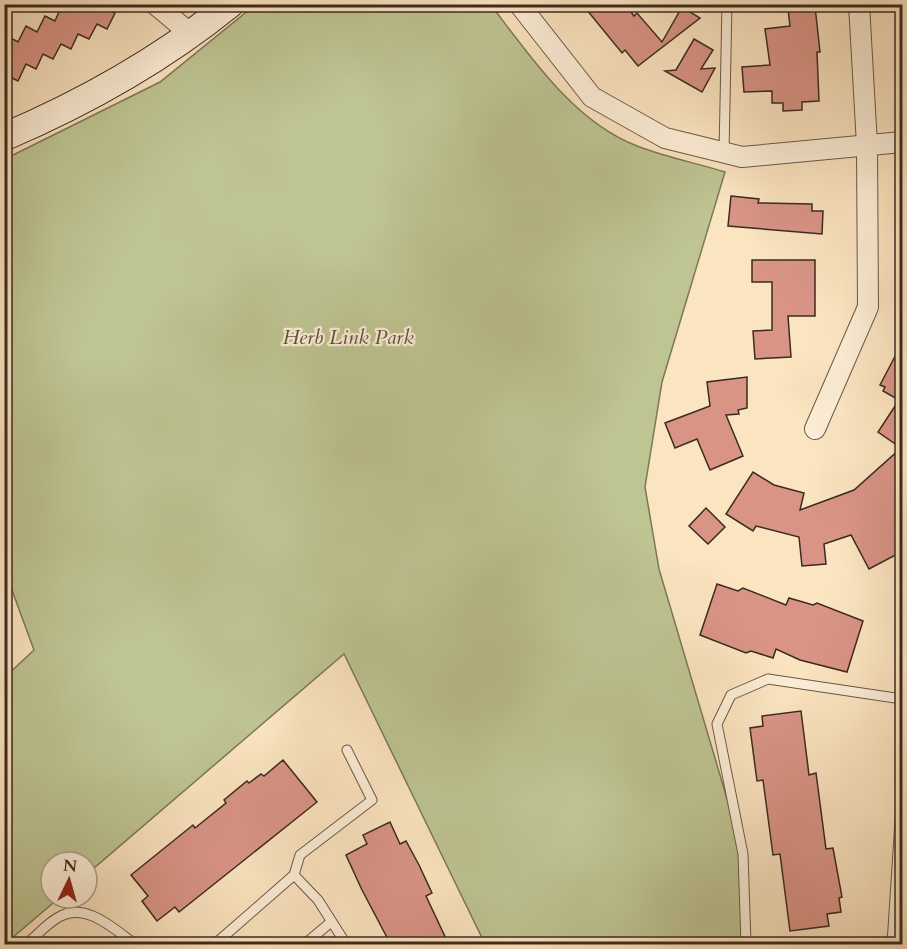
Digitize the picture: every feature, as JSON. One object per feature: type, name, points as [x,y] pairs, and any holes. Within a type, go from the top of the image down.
[{"type":"street","points":[[155,4],[192,35]]},
{"type":"street","points":[[4,137],[111,86],[192,35],[230,4]]},
{"type":"street","points":[[519,4],[592,97],[665,138],[742,157],[903,142]]},
{"type":"street","points":[[815,429],[868,307],[867,145],[859,4]]},
{"type":"lane","points":[[724,153],[728,4]]},
{"type":"lane","points":[[746,945],[743,854],[717,724],[731,695],[768,679],[903,699]]},
{"type":"lane","points":[[216,945],[294,875],[300,855],[372,800],[347,750]]},
{"type":"lane","points":[[892,945],[903,789]]},
{"type":"lane","points":[[294,875],[318,900],[346,945]]},
{"type":"lane","points":[[26,945],[60,916],[78,912],[96,917],[135,945]]},
{"type":"lane","points":[[305,945],[332,922]]},
{"type":"green space","name":"Herb Link Park","points":[[255,5],[491,5],[555,86],[593,121],[637,146],[725,172],[662,382],[645,487],[659,569],[741,846],[746,944],[485,944],[344,654],[99,864],[99,850],[39,850],[39,910],[45,910],[5,944],[5,677],[34,650],[5,571],[5,159],[160,82]]},
{"type":"building","points":[[76,4],[99,4],[115,13],[107,29],[97,24],[89,39],[78,34],[71,49],[61,44],[53,59],[43,54],[36,69],[26,64],[18,81],[4,74],[4,46],[9,37],[18,42],[26,26],[37,32],[45,16],[55,21],[62,5],[73,11]]},
{"type":"building","points":[[582,4],[625,4],[634,16],[637,13],[662,42],[682,7],[700,18],[638,66],[625,50],[622,53]]},
{"type":"building","points":[[815,6],[820,52],[817,52],[819,101],[802,102],[802,110],[783,111],[783,103],[772,103],[772,91],[744,92],[742,67],[770,65],[765,29],[790,26],[788,9]]},
{"type":"building","points":[[694,39],[713,50],[701,69],[715,68],[702,92],[665,71],[676,70]]},
{"type":"building","points":[[731,196],[759,199],[758,203],[812,204],[812,211],[823,211],[822,234],[728,226]]},
{"type":"building","points":[[752,260],[815,260],[815,316],[788,316],[791,357],[755,359],[753,331],[772,330],[772,282],[752,282]]},
{"type":"building","points":[[903,341],[903,551],[869,569],[851,535],[824,544],[826,564],[802,566],[799,537],[756,526],[753,531],[726,514],[753,472],[774,485],[804,493],[800,510],[854,490],[901,448],[878,432],[899,400],[883,391],[885,387],[880,385]]},
{"type":"building","points":[[747,377],[747,408],[738,410],[739,414],[726,415],[743,456],[710,470],[697,439],[675,448],[665,423],[710,406],[707,382]]},
{"type":"building","points":[[706,508],[725,527],[708,544],[689,526]]},
{"type":"building","points":[[717,584],[738,591],[743,588],[786,605],[789,598],[813,605],[817,603],[863,621],[847,672],[800,660],[776,649],[773,658],[751,651],[746,653],[700,635]]},
{"type":"building","points":[[801,711],[809,775],[816,773],[826,849],[833,848],[842,897],[839,898],[841,912],[827,914],[829,926],[790,931],[780,854],[773,855],[763,780],[757,781],[750,728],[763,726],[762,716]]},
{"type":"building","points":[[283,760],[317,802],[179,912],[175,907],[157,921],[142,901],[148,896],[131,875],[193,825],[195,828],[226,803],[224,800],[247,781],[249,783],[261,774],[264,776]]},
{"type":"building","points":[[390,822],[400,844],[406,841],[419,865],[432,893],[426,896],[449,945],[391,945],[362,890],[346,855],[367,844],[363,835]]}]
